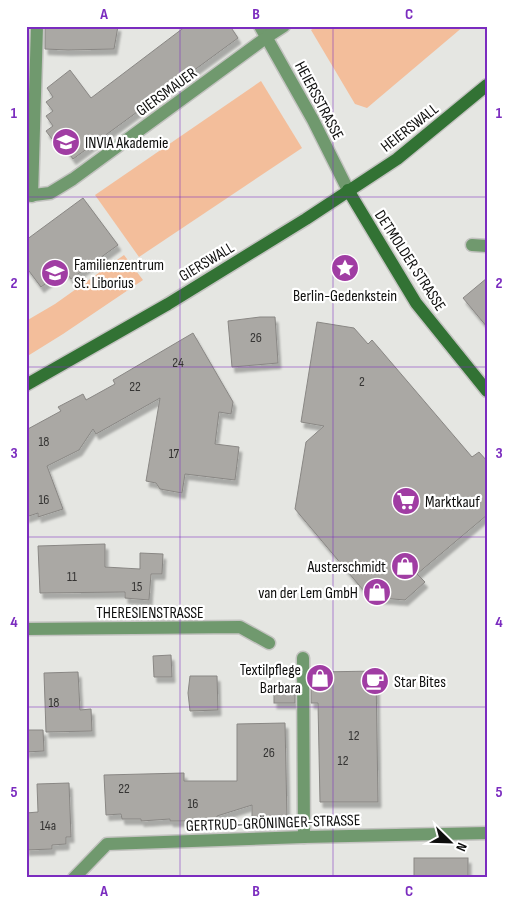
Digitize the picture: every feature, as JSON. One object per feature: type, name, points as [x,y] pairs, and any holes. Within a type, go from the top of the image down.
[{"type":"main road","name":"HEIERSWALL","points":[[348,190],[397,159],[487,85]]},
{"type":"main road","name":"GIERSWALL","points":[[26,385],[168,304],[348,190]]},
{"type":"main road","name":"DETMOLDER STRASSE","points":[[348,190],[416,303],[487,392]]},
{"type":"street","points":[[29,196],[37,26]]},
{"type":"street","name":"GIERSMAUER","points":[[29,196],[50,193],[74,179],[264,32],[284,26]]},
{"type":"street","name":"HEIERSSTRASSE","points":[[264,32],[313,120],[348,190]]},
{"type":"street","points":[[472,245],[487,246]]},
{"type":"street","name":"THERESIENSTRASSE","points":[[26,629],[240,627],[269,643]]},
{"type":"street","points":[[303,658],[304,837]]},
{"type":"street","name":"GERTRUD-GRÖNINGER-STRASSE","points":[[74,878],[107,844],[487,833]]},
{"type":"shaded area","points":[[317,26],[464,26],[367,108],[355,104],[311,30]]},
{"type":"shaded area","points":[[261,81],[302,148],[139,257],[95,195]]},
{"type":"shaded area","points":[[124,255],[143,280],[26,357],[26,321],[55,304]]},
{"type":"building","points":[[45,26],[118,26],[114,49],[68,50],[45,49]]},
{"type":"building","points":[[186,26],[230,26],[238,38],[73,159],[62,144],[58,147],[46,131],[53,126],[46,116],[53,111],[46,102],[53,97],[47,88],[70,70],[91,98]]},
{"type":"building","name":"Familienzentrum St. Liborius","points":[[83,198],[118,245],[71,279],[66,272],[58,278],[57,275],[41,287],[26,267],[26,240]]},
{"type":"building","points":[[487,278],[487,327],[463,298]]},
{"type":"building","points":[[275,317],[278,363],[232,367],[228,321]]},
{"type":"building","name":"Marktkauf","points":[[317,322],[354,328],[368,344],[372,340],[472,457],[479,452],[487,461],[487,515],[417,574],[425,582],[405,600],[369,597],[295,509],[306,442],[324,426],[301,422]]},
{"type":"building","points":[[193,333],[233,402],[231,414],[219,412],[215,444],[239,447],[235,480],[185,474],[182,493],[160,489],[156,483],[146,481],[160,398],[96,434],[93,429],[79,450],[47,466],[63,509],[38,517],[38,513],[26,517],[26,430],[61,411],[58,407],[83,394],[86,400],[115,384],[113,380]]},
{"type":"building","points":[[105,544],[105,567],[140,569],[140,553],[163,554],[162,574],[151,574],[149,600],[125,598],[125,592],[40,593],[38,546]]},
{"type":"building","points":[[171,655],[172,677],[154,677],[153,656]]},
{"type":"building","points":[[376,671],[378,802],[320,802],[318,703],[311,703],[311,684],[318,684],[318,672]]},
{"type":"building","points":[[78,672],[80,710],[91,709],[92,731],[46,732],[44,673]]},
{"type":"building","points":[[190,676],[217,676],[218,710],[190,711],[188,693]]},
{"type":"building","points":[[274,684],[295,684],[295,703],[274,703]]},
{"type":"building","points":[[285,723],[287,819],[252,820],[252,805],[217,816],[217,821],[170,821],[170,819],[141,821],[141,819],[122,819],[121,814],[106,815],[104,775],[184,773],[184,781],[237,781],[237,724]]},
{"type":"building","points":[[26,730],[43,730],[44,751],[26,752]]},
{"type":"building","points":[[69,783],[71,837],[66,837],[66,844],[52,845],[52,849],[26,850],[26,813],[38,812],[37,784]]},
{"type":"building","points":[[414,858],[468,858],[468,878],[414,878]]},
{"type":"place","name":"INVIA Akademie","points":[[66,142]]},
{"type":"place","name":"Berlin-Gedenkstein","points":[[345,268]]},
{"type":"place","name":"Familienzentrum St. Liborius","points":[[55,273]]},
{"type":"place","name":"Marktkauf","points":[[406,501]]},
{"type":"place","name":"Austerschmidt","points":[[405,566]]},
{"type":"place","name":"van der Lem GmbH","points":[[377,592]]},
{"type":"place","name":"Textilpflege Barbara","points":[[320,678]]},
{"type":"place","name":"Star Bites","points":[[375,681]]}]
